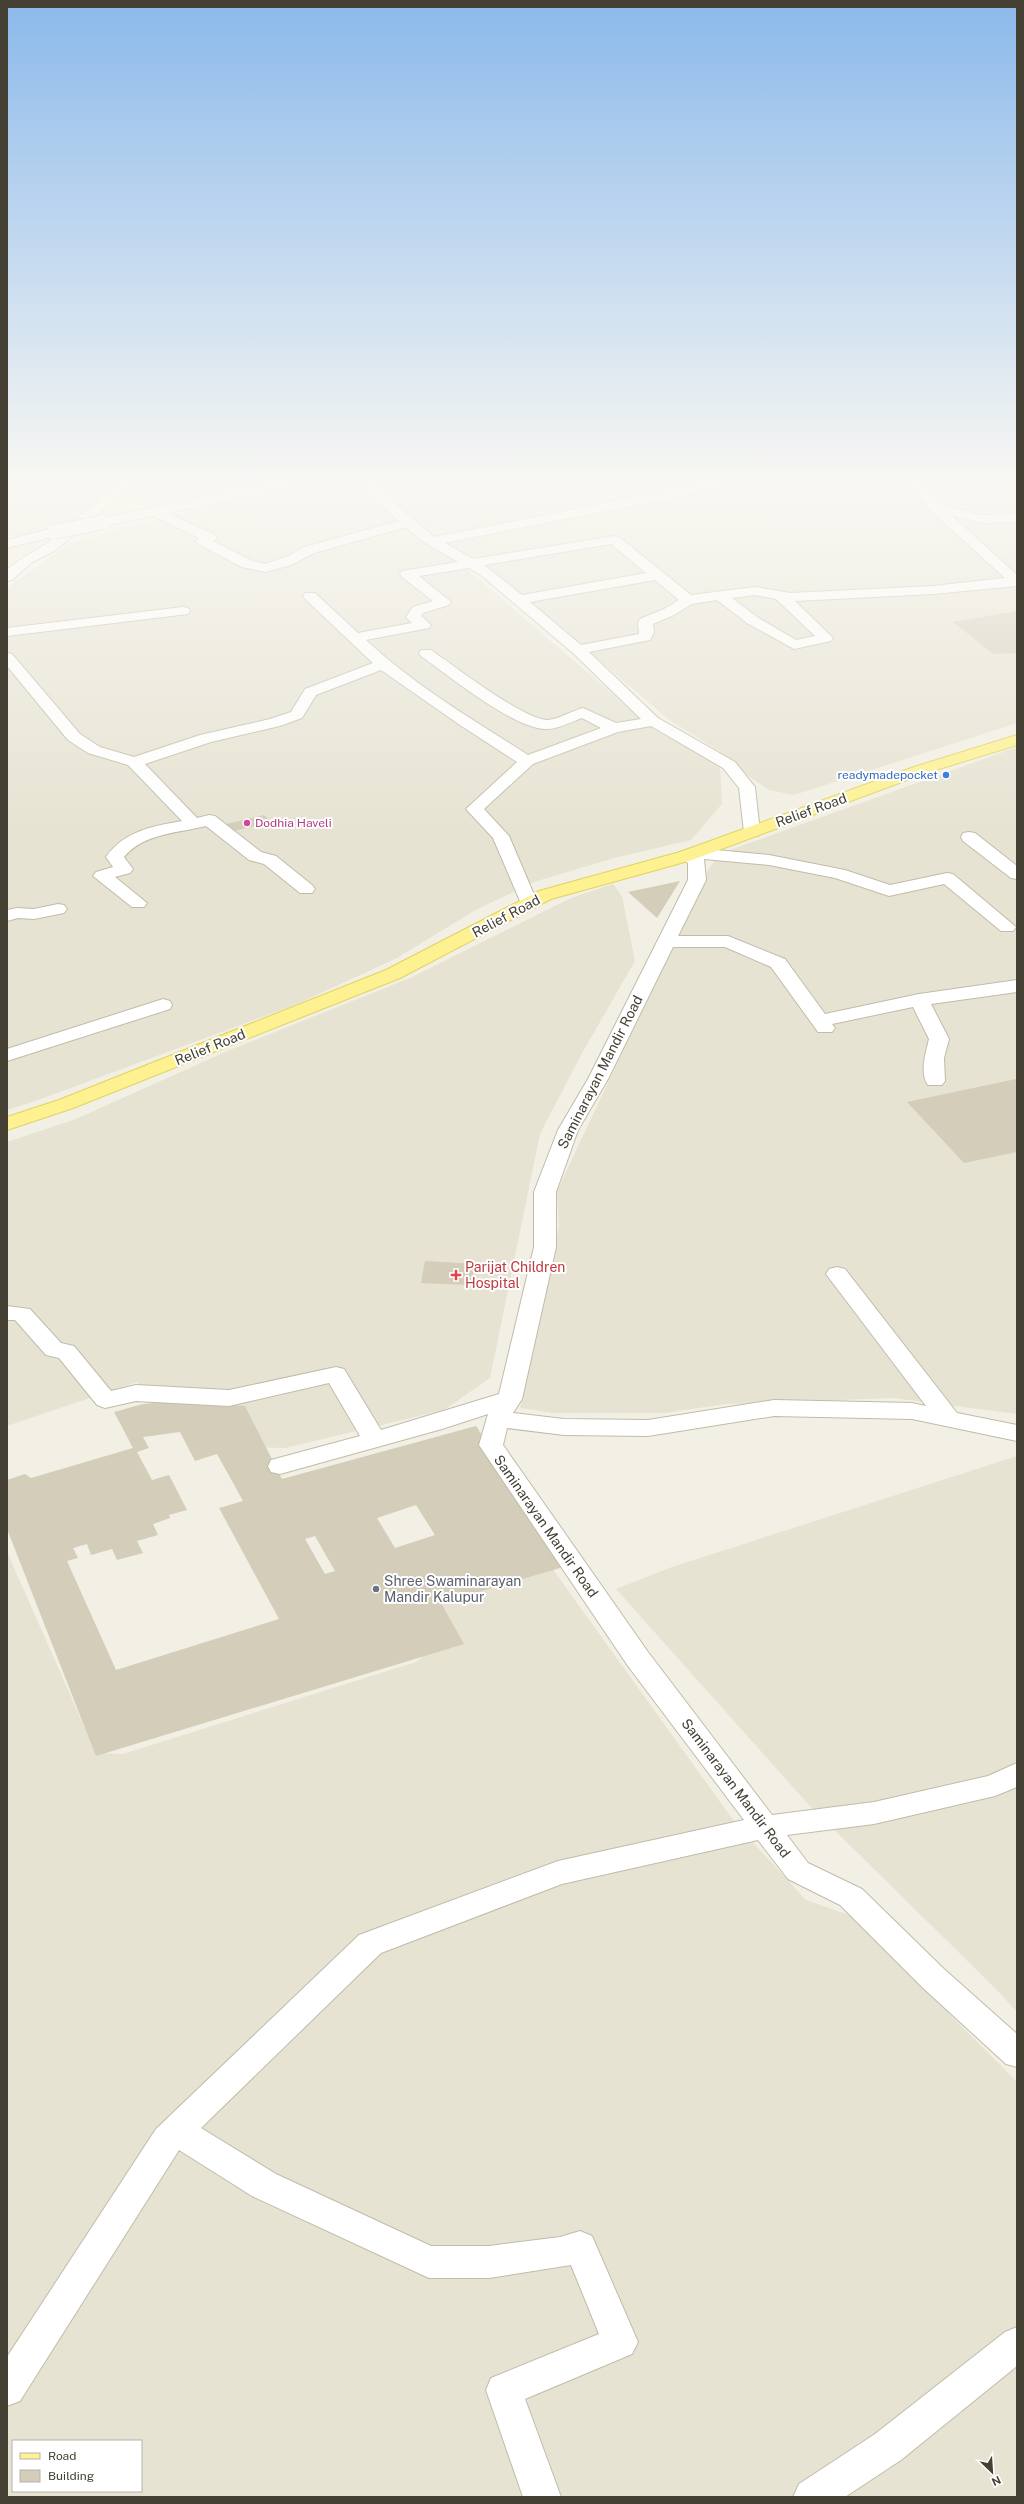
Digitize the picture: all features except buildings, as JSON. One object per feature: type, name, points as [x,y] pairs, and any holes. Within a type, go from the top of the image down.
[{"type":"main road","name":"Relief Road","points":[[7,1124],[66,1104],[393,974],[545,895],[690,854],[920,770],[1017,740]]},
{"type":"street","points":[[314,600],[383,664],[465,722],[527,761]]},
{"type":"street","points":[[355,638],[424,625],[413,617],[418,610],[444,602],[441,600]]},
{"type":"street","points":[[518,600],[578,650],[635,706],[653,721],[729,765],[747,787],[752,832]]},
{"type":"street","points":[[578,650],[645,637],[648,632],[645,622],[670,612],[688,600]]},
{"type":"street","points":[[725,600],[752,620],[794,644],[826,638],[785,600]]},
{"type":"street","points":[[7,632],[183,611]]},
{"type":"street","points":[[426,653],[503,704],[530,719],[546,725],[583,713],[614,728]]},
{"type":"street","points":[[7,657],[74,738],[94,750],[134,762],[194,824]]},
{"type":"street","points":[[134,762],[206,738],[274,723],[297,715],[310,692],[383,664]]},
{"type":"street","points":[[530,904],[501,836],[474,809],[527,761],[614,728],[653,721]]},
{"type":"street","points":[[138,903],[102,876],[124,869],[115,857],[122,846],[148,833],[209,820],[255,856],[270,860],[306,890]]},
{"type":"street","points":[[969,837],[1017,874]]},
{"type":"street","points":[[690,854],[769,860],[839,874],[889,891],[947,878],[1007,927]]},
{"type":"street","name":"Saminarayan Mandir Road","points":[[690,854],[697,861],[697,880],[598,1079],[568,1130],[545,1192],[545,1247],[504,1409],[491,1445],[638,1659],[798,1870],[851,1897],[933,1978],[1017,2054]]},
{"type":"street","points":[[7,916],[17,913],[34,914],[58,910]]},
{"type":"street","points":[[667,942],[728,941],[778,963],[823,1024],[919,1000],[1017,986]]},
{"type":"street","points":[[919,1000],[939,1039],[934,1058],[935,1081]]},
{"type":"street","points":[[7,1055],[163,1005]]},
{"type":"street","points":[[837,1274],[948,1418]]},
{"type":"street","points":[[7,1313],[22,1314],[54,1350],[66,1351],[104,1400],[136,1392],[229,1398],[336,1374],[374,1440]]},
{"type":"street","points":[[280,1466],[433,1424],[504,1409],[564,1428],[648,1428],[774,1408],[912,1411],[1017,1433]]},
{"type":"street","points":[[7,2390],[168,2139],[370,1944],[558,1872],[765,1826],[874,1813],[995,1785],[1017,1774]]},
{"type":"street","points":[[177,2131],[264,2185],[429,2262],[489,2262],[560,2253],[580,2247],[620,2342],[504,2390],[542,2497]]},
{"type":"street","points":[[812,2497],[888,2447],[1017,2344]]},
{"type":"shaded area","points":[[7,600],[503,600],[655,730],[720,766],[722,804],[691,840],[614,858],[534,882],[474,911],[397,958],[297,1004],[41,1099],[7,1110]]},
{"type":"shaded area","points":[[528,600],[1017,600],[1017,723],[794,795],[769,790],[741,771],[719,751],[668,719]]},
{"type":"shaded area","points":[[1017,747],[1017,1414],[893,1398],[726,1404],[665,1413],[554,1413],[520,1408],[559,1227],[557,1191],[708,870],[719,854]]},
{"type":"shaded area","points":[[613,884],[622,896],[635,961],[581,1055],[540,1134],[490,1378],[444,1410],[285,1448],[190,1446],[164,1411],[137,1382],[7,1426],[7,1142],[76,1119],[225,1052],[410,978],[571,898]]},
{"type":"shaded area","points":[[1017,1456],[1017,2012],[996,1989],[809,1805],[616,1589],[672,1567]]},
{"type":"shaded area","points":[[7,1552],[96,1753],[123,1754],[416,1662],[431,1649],[402,1603],[549,1564],[736,1824],[806,1900],[852,1916],[1017,2082],[1017,2497],[7,2497]]},
{"type":"place","name":"readymadepocket","points":[[946,775]]},
{"type":"place","name":"Dodhia Haveli","points":[[247,823]]},
{"type":"place","name":"Parijat Children Hospital","points":[[456,1275]]},
{"type":"place","name":"Shree Swaminarayan Mandir Kalupur","points":[[376,1589]]}]
